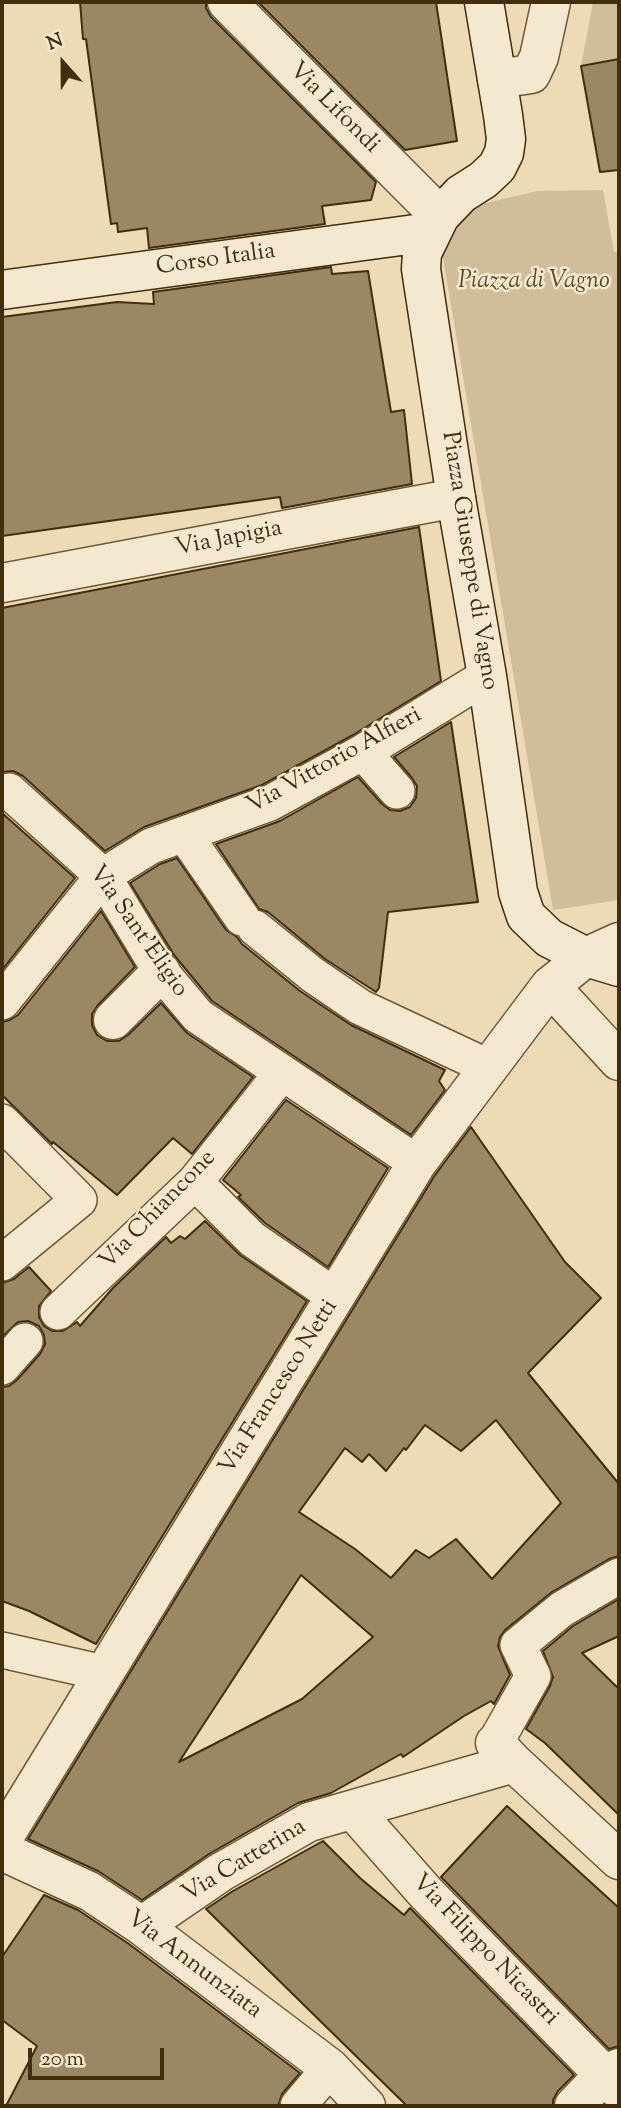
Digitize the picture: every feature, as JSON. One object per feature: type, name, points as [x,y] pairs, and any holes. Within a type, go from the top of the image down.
[{"type":"street","name":"Via Lifondi","points":[[227,2],[435,224]]},
{"type":"street","points":[[435,224],[461,194],[497,167],[504,153],[506,139],[484,2]]},
{"type":"street","points":[[497,79],[531,74],[539,57],[551,2]]},
{"type":"street","name":"Corso Italia","points":[[2,290],[435,224]]},
{"type":"street","name":"Piazza Giuseppe di Vagno","points":[[435,224],[422,253],[421,269],[456,498],[487,676],[518,892],[526,916],[550,938],[608,955]]},
{"type":"street","name":"Via Japigia","points":[[2,583],[456,498]]},
{"type":"street","name":"Via Vittorio Alfieri","points":[[2,1002],[103,876],[151,846],[270,803],[363,752],[487,676]]},
{"type":"street","points":[[363,752],[397,791]]},
{"type":"street","name":"Via Sant'Eligio","points":[[2,793],[9,791],[103,876],[161,972],[198,1016],[417,1163]]},
{"type":"street","points":[[185,835],[248,923],[313,975],[360,1007],[488,1067]]},
{"type":"street","name":"Via Francesco Netti","points":[[2,1840],[417,1163],[550,986],[608,955]]},
{"type":"street","points":[[113,1020],[161,972]]},
{"type":"street","points":[[550,986],[619,1061]]},
{"type":"street","name":"Via Chiancone","points":[[58,1312],[195,1182],[281,1073]]},
{"type":"street","points":[[2,1122],[79,1200],[2,1263]]},
{"type":"street","points":[[195,1182],[252,1239],[337,1297]]},
{"type":"street","points":[[2,1367],[25,1342]]},
{"type":"street","points":[[619,1576],[562,1609],[517,1646],[533,1676],[504,1753],[619,1860]]},
{"type":"street","points":[[2,1650],[104,1673]]},
{"type":"street","name":"Via Catterina","points":[[142,1926],[221,1872],[309,1822],[353,1810],[504,1753]]},
{"type":"street","name":"Via Filippo Nicastri","points":[[353,1810],[426,1893],[614,2077]]},
{"type":"street","name":"Via Annunziata","points":[[2,1851],[89,1891],[142,1926],[330,2068],[366,2106]]},
{"type":"street","points":[[298,2106],[330,2068]]},
{"type":"street","points":[[574,2106],[614,2077]]},
{"type":"green space","points":[[593,2],[619,2],[619,59],[581,66]]},
{"type":"green space","name":"Piazza di Vagno","points":[[603,190],[614,252],[619,251],[619,900],[553,910],[441,246],[469,207],[537,191]]},
{"type":"building","points":[[80,2],[206,2],[211,17],[376,182],[371,200],[322,206],[325,224],[149,248],[147,228],[118,232],[117,223],[111,224],[86,39],[83,39]]},
{"type":"building","points":[[258,2],[436,2],[457,141],[405,150]]},
{"type":"building","points":[[619,59],[619,170],[600,172],[581,66]]},
{"type":"building","points":[[331,267],[332,274],[368,271],[391,412],[404,410],[412,484],[282,508],[280,497],[2,536],[2,317],[117,302],[154,304],[153,292]]},
{"type":"building","points":[[419,527],[441,681],[353,735],[262,785],[144,827],[105,851],[23,776],[13,771],[2,772],[2,608]]},
{"type":"building","points":[[451,722],[478,902],[388,912],[379,988],[376,992],[325,959],[268,912],[259,909],[216,844],[280,821],[358,777],[390,810],[400,811],[410,807],[416,798],[417,786],[394,757]]},
{"type":"building","points":[[2,813],[75,878],[2,970]]},
{"type":"building","points":[[177,858],[226,930],[300,991],[351,1025],[445,1070],[439,1081],[445,1090],[411,1135],[212,1001],[174,955],[130,883],[160,864]]},
{"type":"building","points":[[101,911],[135,967],[92,1014],[92,1025],[97,1035],[107,1041],[119,1041],[161,1003],[187,1033],[253,1077],[192,1154],[173,1138],[117,1195],[53,1142],[52,1144],[2,1095],[2,1022],[18,1015]]},
{"type":"building","points":[[286,1100],[388,1168],[328,1267],[265,1223],[238,1197],[241,1195],[223,1180]]},
{"type":"building","points":[[471,1127],[565,1262],[601,1298],[528,1373],[619,1484],[619,1556],[552,1592],[505,1630],[498,1646],[510,1675],[494,1704],[491,1701],[464,1716],[403,1757],[401,1754],[331,1793],[298,1803],[209,1854],[142,1900],[98,1871],[28,1839],[435,1175]],"holes":[[[496,1420],[561,1503],[492,1579],[456,1539],[429,1558],[416,1550],[391,1578],[355,1549],[299,1512],[345,1448],[362,1462],[369,1454],[386,1471],[425,1425],[461,1451]],[[301,1575],[373,1637],[302,1699],[179,1762]]]},
{"type":"building","points":[[205,1221],[240,1255],[307,1301],[96,1644],[29,1611],[2,1601],[2,1387],[17,1380],[40,1354],[45,1344],[39,1326],[28,1321],[18,1322],[2,1337],[2,1283],[14,1279],[29,1267],[51,1291],[39,1306],[39,1317],[44,1326],[52,1331],[63,1331],[77,1322],[80,1326],[113,1288],[166,1237],[171,1243],[180,1236],[185,1239]]},
{"type":"building","points":[[619,1599],[619,1636],[582,1653],[619,1689],[619,1815],[545,1743],[526,1729],[553,1677],[543,1651],[573,1626]]},
{"type":"building","points":[[507,1806],[619,1908],[619,2046],[609,2049],[441,1877]]},
{"type":"building","points":[[323,1841],[360,1878],[404,1915],[410,1908],[574,2075],[558,2091],[553,2106],[407,2106],[206,1909]]},
{"type":"building","points":[[44,1895],[78,1910],[129,1944],[300,2073],[282,2094],[278,2106],[6,2106],[37,2046],[2,2020],[2,1957]]}]
